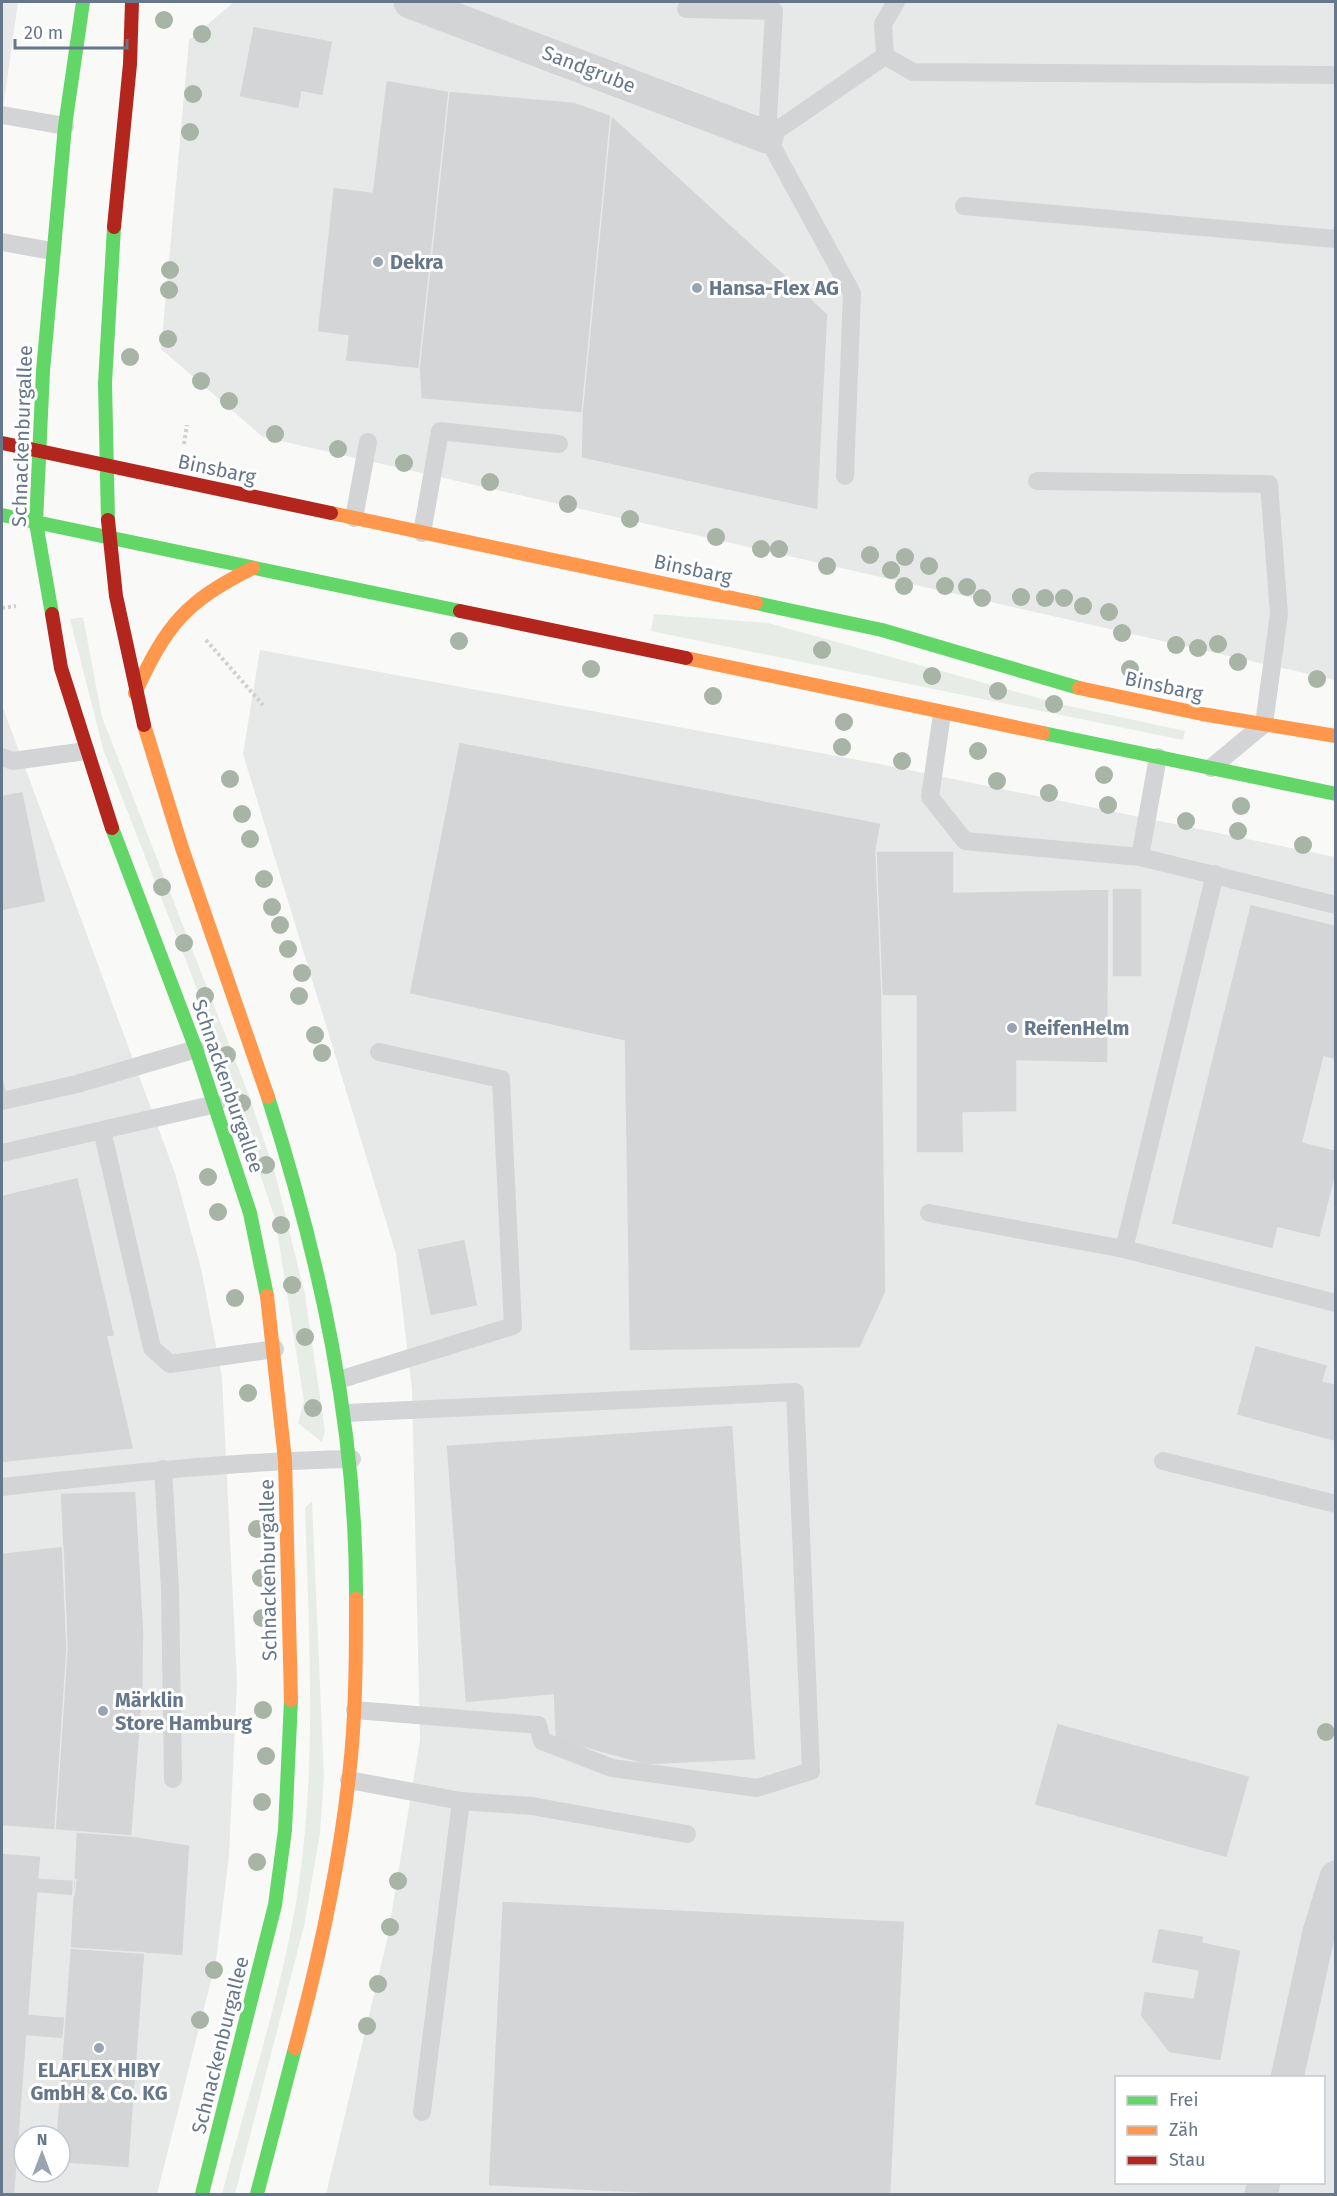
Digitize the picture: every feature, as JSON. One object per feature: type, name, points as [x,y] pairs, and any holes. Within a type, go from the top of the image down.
[{"type":"main road","name":"Schnackenburgallee","points":[[83,2],[65,126],[52,251],[36,523],[61,668],[86,751],[113,831],[159,946],[216,1104],[250,1213],[269,1306],[285,1460],[291,1713],[285,1830],[274,1905],[202,2194]]},
{"type":"main road","name":"Schnackenburgallee","points":[[132,2],[110,282],[104,466],[108,539],[119,619],[135,693],[168,811],[237,1002],[284,1147],[316,1259],[342,1379],[352,1459],[357,1556],[355,1710],[349,1780],[326,1918],[256,2194]]},
{"type":"main road","name":"Binsbarg","points":[[2,443],[882,630],[1080,688],[1335,736]]},
{"type":"main road","points":[[2,515],[942,714],[1335,794]]},
{"type":"main road","points":[[135,693],[152,655],[180,614],[196,598],[253,568]]},
{"type":"street","name":"Sandgrube","points":[[410,2],[767,137]]},
{"type":"street","points":[[1287,2076],[1319,1932],[1335,1877]]},
{"type":"lane","points":[[885,56],[883,24],[896,2]]},
{"type":"lane","points":[[686,9],[774,10],[767,137],[852,293],[845,476]]},
{"type":"lane","points":[[767,137],[885,56]]},
{"type":"lane","points":[[885,56],[913,72],[1335,75]]},
{"type":"lane","points":[[2,115],[65,126]]},
{"type":"lane","points":[[964,206],[1335,239]]},
{"type":"lane","points":[[2,242],[52,251]]},
{"type":"lane","points":[[422,532],[440,431],[559,444]]},
{"type":"lane","points":[[354,518],[368,442]]},
{"type":"lane","points":[[1037,481],[1269,484],[1279,614],[1264,724],[1211,768]]},
{"type":"lane","points":[[942,714],[930,797],[965,841],[1140,857],[1335,905]]},
{"type":"lane","points":[[2,757],[14,761],[86,751]]},
{"type":"lane","points":[[1140,857],[1158,757]]},
{"type":"lane","points":[[1124,1250],[1215,874]]},
{"type":"lane","points":[[2,1101],[77,1084],[196,1049]]},
{"type":"lane","points":[[342,1379],[513,1326],[501,1079],[379,1052]]},
{"type":"lane","points":[[2,1153],[216,1104]]},
{"type":"lane","points":[[102,1130],[152,1348],[170,1364],[275,1349]]},
{"type":"lane","points":[[929,1213],[1124,1250],[1335,1303]]},
{"type":"lane","points":[[346,1413],[795,1392],[811,1772],[756,1788],[745,1787],[612,1768],[542,1741],[538,1725],[355,1710]]},
{"type":"lane","points":[[2,1487],[163,1469],[285,1460],[352,1459]]},
{"type":"lane","points":[[1163,1461],[1335,1504]]},
{"type":"lane","points":[[163,1469],[170,1588],[173,1779]]},
{"type":"lane","points":[[349,1780],[461,1802],[532,1806],[687,1834]]},
{"type":"lane","points":[[422,2112],[461,1802]]},
{"type":"path","points":[[183,445],[187,425]]},
{"type":"path","points":[[205,638],[263,705]]},
{"type":"shaded area","points":[[2,2],[18,2],[2,116]]},
{"type":"shaded area","points":[[234,2],[1335,2],[1335,680],[263,437],[161,349],[189,40]]},
{"type":"shaded area","points":[[654,614],[768,623],[1064,705],[1185,731],[1183,740],[651,631]]},
{"type":"shaded area","points":[[83,617],[102,717],[248,1093],[275,1173],[305,1295],[325,1431],[322,1442],[298,1423],[304,1401],[275,1218],[195,984],[103,749],[70,619]]},
{"type":"shaded area","points":[[260,650],[880,764],[1335,857],[1335,2194],[326,2194],[387,1940],[420,1740],[412,1390],[396,1254],[243,754]]},
{"type":"shaded area","points":[[2,705],[175,1173],[201,1268],[222,1377],[237,1681],[229,1856],[216,1961],[157,2194],[2,2194]]},
{"type":"shaded area","points":[[312,1501],[324,1777],[320,1833],[304,1926],[235,2194],[222,2194],[274,2005],[298,1890],[304,1843],[310,1747],[310,1651],[305,1508]]},
{"type":"building","points":[[253,26],[333,41],[323,96],[302,92],[299,109],[239,97]]},
{"type":"building","name":"Dekra","points":[[386,80],[449,91],[419,369],[345,361],[348,336],[317,332],[333,187],[372,192]]},
{"type":"building","points":[[449,91],[574,102],[611,115],[582,413],[421,399],[419,369]]},
{"type":"building","name":"Hansa-Flex AG","points":[[611,115],[828,314],[818,510],[581,458],[582,413]]},
{"type":"building","points":[[459,742],[881,823],[876,851],[882,996],[886,1292],[860,1348],[629,1351],[624,1041],[409,994]]},
{"type":"building","points":[[23,791],[46,902],[2,911],[2,795]]},
{"type":"building","name":"ReifenHelm","points":[[876,851],[954,851],[954,892],[1109,889],[1108,1063],[1017,1061],[1017,1112],[963,1113],[964,1153],[916,1153],[916,996],[882,996]]},
{"type":"building","points":[[1112,888],[1142,888],[1142,977],[1112,977]]},
{"type":"building","points":[[1250,904],[1336,925],[1336,1060],[1324,1057],[1303,1142],[1336,1150],[1336,1174],[1320,1238],[1278,1228],[1273,1249],[1171,1224]]},
{"type":"building","points":[[2,1071],[7,1093],[2,1094]]},
{"type":"building","points":[[78,1177],[115,1336],[108,1337],[134,1449],[2,1463],[2,1195]]},
{"type":"building","points":[[465,1239],[478,1306],[430,1316],[417,1249]]},
{"type":"building","points":[[1255,1345],[1328,1365],[1323,1381],[1336,1384],[1336,1442],[1236,1415]]},
{"type":"building","points":[[733,1425],[756,1760],[647,1765],[555,1740],[553,1695],[465,1703],[446,1445]]},
{"type":"building","points":[[136,1491],[144,1632],[143,1693],[132,1836],[55,1830],[67,1648],[60,1493]]},
{"type":"building","points":[[63,1546],[67,1648],[55,1830],[2,1826],[2,1553]]},
{"type":"building","points":[[1057,1723],[1250,1776],[1227,1858],[1034,1805]]},
{"type":"building","points":[[76,1832],[132,1836],[190,1845],[183,1956],[70,1948]]},
{"type":"building","points":[[2,1853],[41,1856],[39,1878],[76,1880],[74,1896],[38,1893],[29,2014],[65,2017],[63,2039],[27,2036],[20,2124],[12,2124],[12,2184],[16,2184],[15,2194],[2,2194]]},
{"type":"building","points":[[502,1901],[905,1921],[891,2194],[656,2194],[488,2186]]},
{"type":"building","points":[[1158,1928],[1204,1936],[1203,1942],[1241,1950],[1221,2061],[1169,2053],[1140,2016],[1144,1991],[1193,1998],[1198,1971],[1151,1963]]},
{"type":"building","points":[[70,1948],[145,1953],[129,2168],[72,2164],[72,2124],[57,2124]]},
{"type":"traffic: fast","points":[[52,614],[36,523],[43,371],[65,126],[83,2]]},
{"type":"traffic: fast","points":[[108,520],[105,383],[114,227]]},
{"type":"traffic: fast","points":[[2,515],[460,611]]},
{"type":"traffic: fast","points":[[756,603],[882,630],[1079,688]]},
{"type":"traffic: fast","points":[[1043,733],[1336,794]]},
{"type":"traffic: fast","points":[[112,828],[196,1049],[250,1213],[267,1296]]},
{"type":"traffic: fast","points":[[268,1097],[304,1220],[332,1345],[350,1471],[355,1534],[356,1599]]},
{"type":"traffic: fast","points":[[202,2194],[275,1905],[285,1830],[291,1700]]},
{"type":"traffic: fast","points":[[257,2194],[295,2048]]},
{"type":"traffic: slow","points":[[331,513],[756,603]]},
{"type":"traffic: slow","points":[[135,693],[157,650],[180,618],[210,592],[253,568]]},
{"type":"traffic: slow","points":[[686,658],[1043,733]]},
{"type":"traffic: slow","points":[[1079,688],[1202,714],[1336,736]]},
{"type":"traffic: slow","points":[[144,725],[182,848],[268,1097]]},
{"type":"traffic: slow","points":[[267,1296],[285,1460],[291,1700]]},
{"type":"traffic: slow","points":[[295,2048],[327,1913],[345,1810],[354,1710],[356,1599]]},
{"type":"traffic: jam","points":[[114,227],[130,64],[132,2]]},
{"type":"traffic: jam","points":[[2,443],[331,513]]},
{"type":"traffic: jam","points":[[108,520],[116,596],[144,725]]},
{"type":"traffic: jam","points":[[460,611],[686,658]]},
{"type":"traffic: jam","points":[[52,614],[61,668],[112,828]]},
{"type":"place","name":"Dekra","points":[[378,262]]},
{"type":"place","name":"Hansa-Flex AG","points":[[697,288]]},
{"type":"place","name":"ReifenHelm","points":[[1012,1028]]},
{"type":"place","name":"Märklin Store Hamburg","points":[[103,1711]]},
{"type":"place","name":"ELAFLEX HIBY GmbH & Co. KG","points":[[99,2048]]}]
